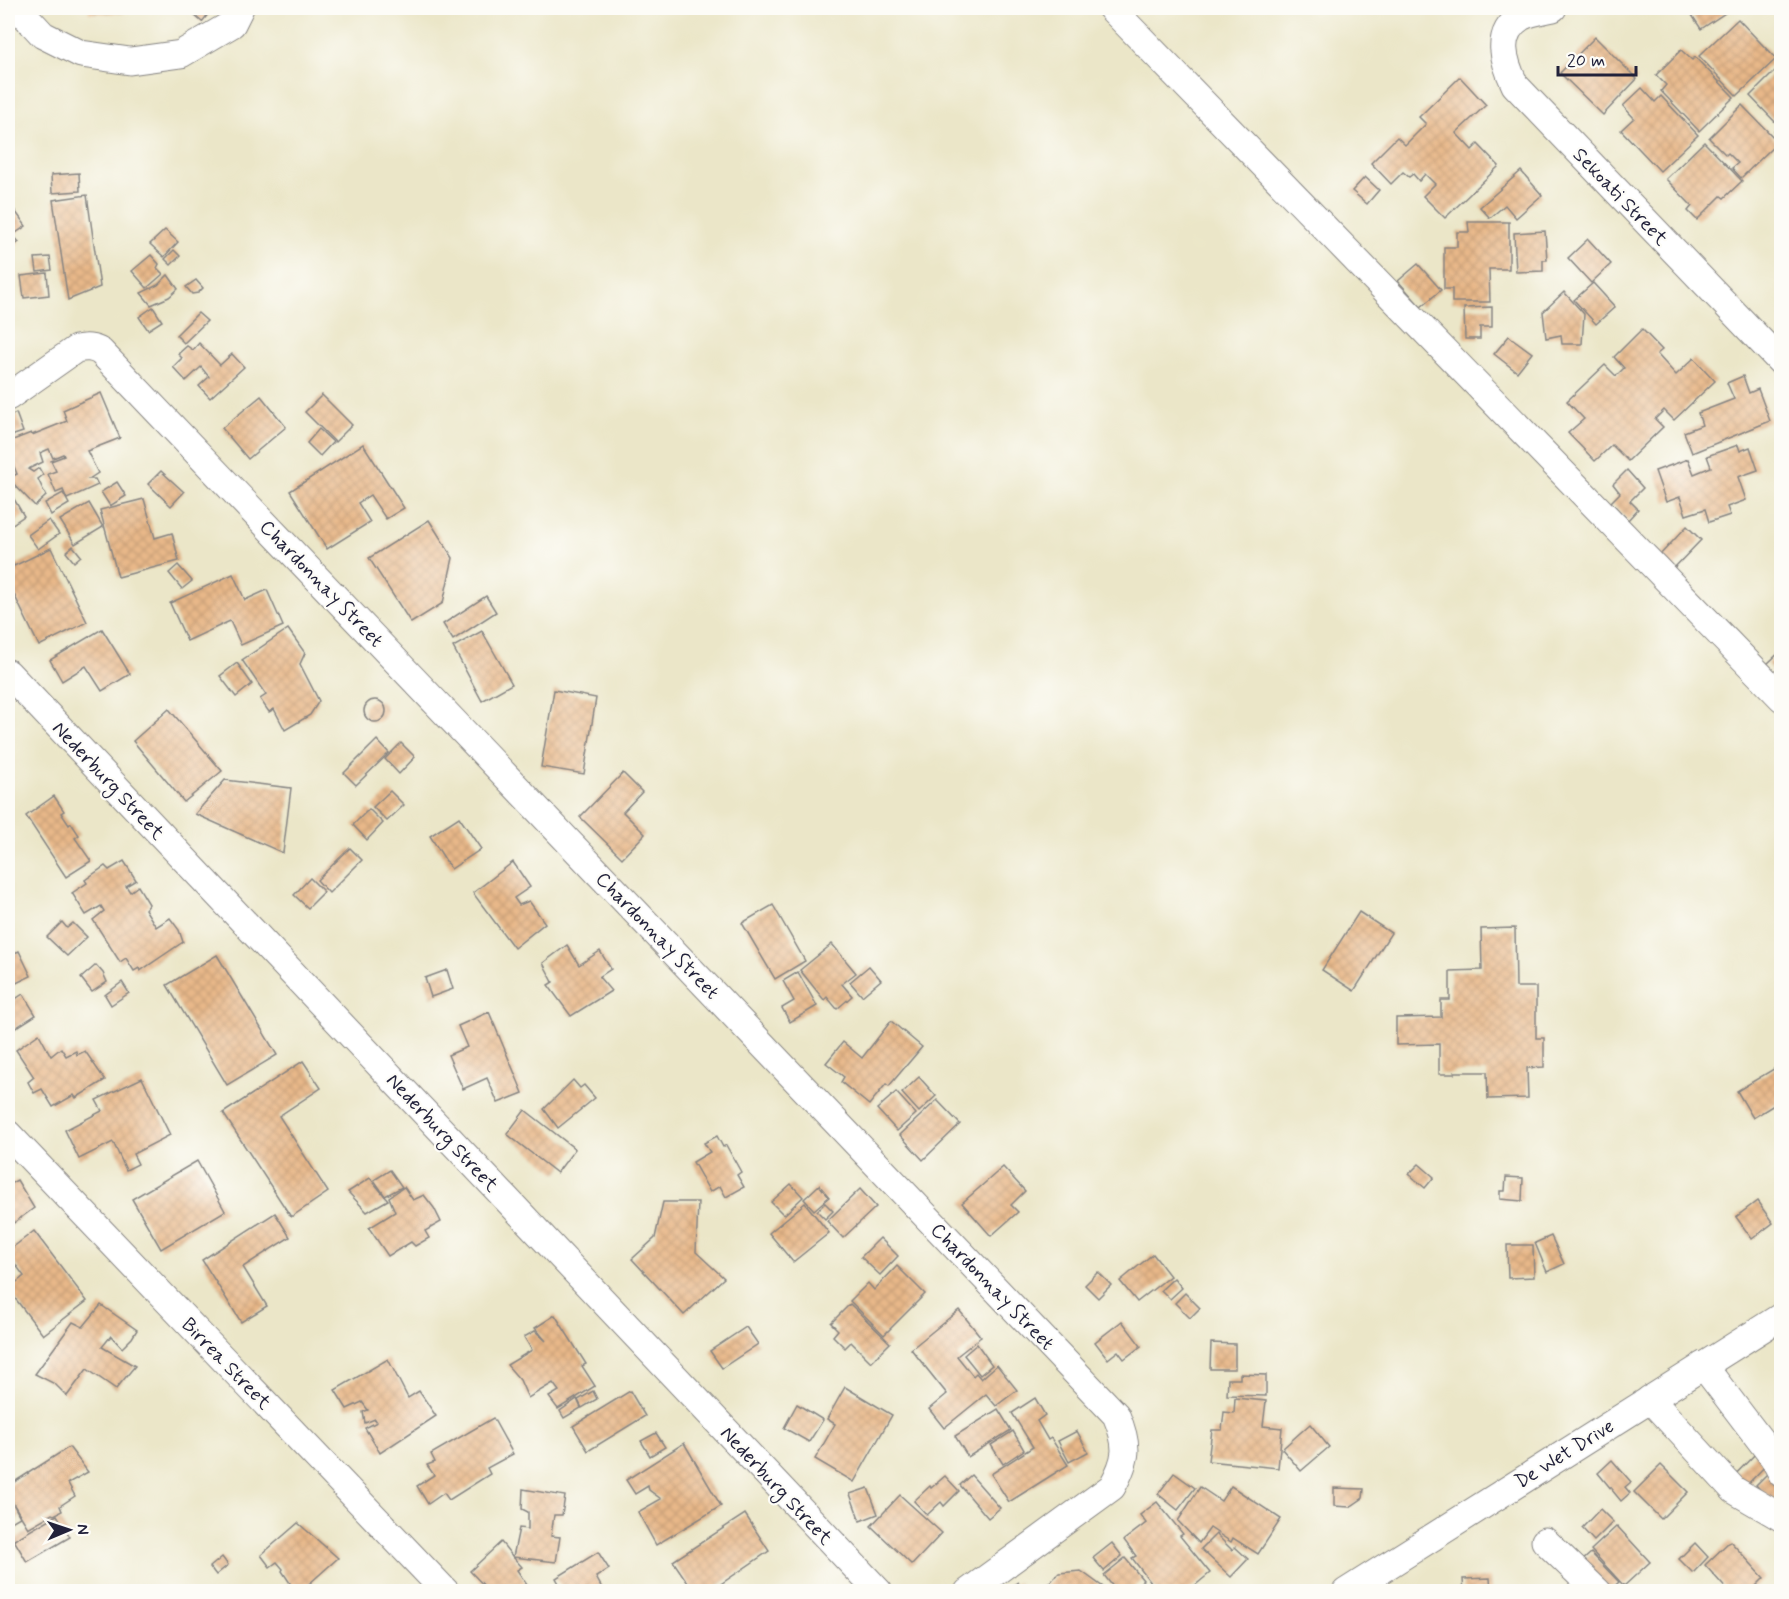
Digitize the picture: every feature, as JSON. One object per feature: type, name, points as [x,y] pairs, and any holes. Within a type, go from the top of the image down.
[{"type":"street","points":[[18,8],[43,34],[81,54],[130,62],[180,54],[232,24],[240,8]]},
{"type":"street","points":[[1111,8],[1782,698]]},
{"type":"street","name":"Sekoati Street","points":[[1553,8],[1522,16],[1512,26],[1504,42],[1505,64],[1515,85],[1782,363]]},
{"type":"street","name":"Chardonnay Street","points":[[8,397],[76,349],[94,348],[101,352],[1116,1415],[1124,1433],[1125,1450],[1122,1468],[1112,1486],[969,1591]]},
{"type":"street","name":"Nederburg Street","points":[[8,673],[879,1592]]},
{"type":"street","name":"Birrea Street","points":[[8,1134],[446,1592]]},
{"type":"street","name":"De Wet Drive","points":[[1346,1592],[1782,1316]]},
{"type":"street","points":[[1703,1365],[1773,1457],[1782,1474]]},
{"type":"street","points":[[1650,1399],[1734,1490],[1782,1518]]},
{"type":"street","points":[[1545,1541],[1598,1592]]},
{"type":"building","points":[[89,8],[124,8],[124,13],[89,13]]},
{"type":"building","points":[[201,8],[209,13],[202,22],[195,16]]},
{"type":"building","points":[[1696,8],[1722,8],[1725,13],[1701,29],[1690,12]]},
{"type":"building","points":[[1738,19],[1776,59],[1737,96],[1699,56]]},
{"type":"building","points":[[1595,37],[1637,79],[1603,115],[1560,73]]},
{"type":"building","points":[[1681,50],[1692,60],[1695,57],[1734,97],[1699,131],[1661,91],[1666,85],[1656,75]]},
{"type":"building","points":[[1782,64],[1782,138],[1774,131],[1779,126],[1750,96]]},
{"type":"building","points":[[1460,77],[1486,105],[1456,133],[1472,150],[1478,144],[1499,166],[1445,218],[1423,196],[1435,184],[1425,174],[1419,181],[1413,174],[1409,177],[1403,172],[1391,184],[1371,163],[1397,137],[1405,145],[1426,124],[1419,117]]},
{"type":"building","points":[[1642,88],[1655,102],[1661,96],[1698,135],[1660,171],[1621,130],[1634,118],[1623,106]]},
{"type":"building","points":[[1742,105],[1778,142],[1741,178],[1732,168],[1738,163],[1709,138]]},
{"type":"building","points":[[1704,142],[1742,181],[1724,198],[1721,196],[1697,220],[1688,211],[1692,206],[1666,179]]},
{"type":"building","points":[[1521,171],[1542,195],[1516,218],[1505,205],[1490,218],[1480,207]]},
{"type":"building","points":[[79,173],[80,191],[52,193],[51,175]]},
{"type":"building","points":[[1365,177],[1379,190],[1367,204],[1352,191]]},
{"type":"building","points":[[87,195],[100,287],[68,300],[53,200]]},
{"type":"building","points":[[8,201],[26,226],[13,235],[19,242],[8,250]]},
{"type":"building","points":[[1468,222],[1509,222],[1509,269],[1489,269],[1490,302],[1452,302],[1452,289],[1444,289],[1444,247],[1457,247],[1457,232],[1469,232]]},
{"type":"building","points":[[165,230],[178,242],[164,257],[150,244]]},
{"type":"building","points":[[1545,231],[1547,260],[1543,260],[1543,271],[1516,272],[1514,233]]},
{"type":"building","points":[[1588,239],[1611,264],[1591,283],[1568,258]]},
{"type":"building","points":[[174,250],[180,256],[171,265],[165,259]]},
{"type":"building","points":[[151,255],[159,264],[157,268],[163,274],[147,288],[132,271]]},
{"type":"building","points":[[50,257],[52,270],[37,272],[35,258]]},
{"type":"building","points":[[1418,264],[1441,290],[1421,307],[1398,281]]},
{"type":"building","points":[[47,273],[49,295],[24,298],[21,276]]},
{"type":"building","points":[[168,275],[178,289],[169,297],[151,305],[141,293],[158,285]]},
{"type":"building","points":[[196,280],[203,288],[198,293],[192,294],[186,287]]},
{"type":"building","points":[[1593,283],[1615,307],[1596,324],[1574,300]]},
{"type":"building","points":[[1564,292],[1584,314],[1582,344],[1562,344],[1561,335],[1546,338],[1543,312]]},
{"type":"building","points":[[153,307],[162,321],[148,330],[139,317]]},
{"type":"building","points":[[1492,307],[1492,327],[1480,327],[1480,339],[1465,339],[1464,308]]},
{"type":"building","points":[[198,313],[207,321],[184,343],[176,335]]},
{"type":"building","points":[[1642,329],[1662,350],[1657,354],[1676,375],[1694,358],[1715,381],[1674,420],[1664,410],[1655,419],[1663,427],[1628,461],[1612,445],[1595,461],[1568,433],[1584,419],[1567,401],[1605,365],[1616,376],[1624,368],[1614,357]]},
{"type":"building","points":[[1509,336],[1532,353],[1517,372],[1494,354]]},
{"type":"building","points":[[199,343],[220,365],[232,354],[244,367],[210,398],[199,386],[209,377],[201,367],[186,381],[173,367],[182,358],[178,354],[187,346],[193,350]]},
{"type":"building","points":[[1743,376],[1749,393],[1758,389],[1770,421],[1692,453],[1684,432],[1702,425],[1698,413],[1734,399],[1727,383]]},
{"type":"building","points":[[101,393],[120,438],[87,451],[98,473],[89,479],[95,479],[98,485],[67,499],[63,490],[56,493],[48,474],[56,471],[51,461],[64,456],[63,454],[53,458],[49,449],[40,453],[43,462],[28,469],[33,472],[39,468],[43,475],[38,479],[46,496],[35,506],[8,478],[17,474],[8,451],[8,442],[67,421],[63,410]]},
{"type":"building","points":[[322,395],[352,425],[335,442],[305,412]]},
{"type":"building","points":[[261,396],[286,427],[248,459],[222,428]]},
{"type":"building","points":[[16,413],[23,432],[8,437],[8,417]]},
{"type":"building","points":[[319,429],[333,442],[320,456],[307,443]]},
{"type":"building","points":[[363,444],[404,508],[386,519],[370,495],[358,503],[370,522],[327,549],[290,491]]},
{"type":"building","points":[[1738,445],[1740,451],[1750,447],[1758,470],[1738,477],[1746,500],[1727,507],[1730,515],[1709,522],[1705,509],[1686,515],[1680,497],[1666,502],[1655,471],[1688,459],[1694,474],[1711,467],[1707,456]]},
{"type":"building","points":[[1627,470],[1643,488],[1630,501],[1638,509],[1628,520],[1611,502],[1620,493],[1613,484]]},
{"type":"building","points":[[161,471],[184,492],[171,506],[148,484]]},
{"type":"building","points":[[117,482],[126,496],[110,506],[101,492]]},
{"type":"building","points":[[8,489],[24,516],[8,527]]},
{"type":"building","points":[[63,493],[69,504],[51,515],[45,503]]},
{"type":"building","points":[[144,499],[155,538],[172,533],[179,561],[118,577],[100,510]]},
{"type":"building","points":[[89,503],[103,527],[75,544],[60,520]]},
{"type":"building","points":[[49,520],[59,534],[38,549],[28,535]]},
{"type":"building","points":[[429,520],[453,558],[443,603],[411,623],[369,558]]},
{"type":"building","points":[[1687,526],[1701,540],[1673,569],[1659,556]]},
{"type":"building","points":[[73,546],[81,556],[74,562],[66,552]]},
{"type":"building","points":[[51,548],[87,622],[39,646],[10,586],[8,588],[8,553],[14,566]]},
{"type":"building","points":[[178,565],[192,581],[182,589],[169,573]]},
{"type":"building","points":[[233,574],[245,600],[267,590],[283,626],[241,645],[230,621],[187,641],[170,603]]},
{"type":"building","points":[[486,596],[496,612],[453,640],[443,624]]},
{"type":"building","points":[[102,629],[130,674],[102,691],[86,666],[62,681],[50,660]]},
{"type":"building","points":[[288,629],[305,653],[300,664],[319,701],[310,715],[285,730],[274,709],[269,712],[260,699],[266,695],[242,660]]},
{"type":"building","points":[[482,631],[512,684],[482,701],[453,647]]},
{"type":"building","points":[[1782,650],[1782,679],[1767,664]]},
{"type":"building","points":[[237,663],[252,684],[236,697],[220,676]]},
{"type":"building","points":[[554,690],[596,698],[584,774],[541,767]]},
{"type":"building","points":[[371,700],[379,700],[386,707],[386,715],[379,722],[371,722],[364,715],[364,707]]},
{"type":"building","points":[[169,709],[222,771],[184,802],[133,741]]},
{"type":"building","points":[[377,740],[389,753],[356,785],[344,773]]},
{"type":"building","points":[[401,743],[415,757],[399,774],[385,759]]},
{"type":"building","points":[[623,773],[642,792],[623,812],[645,834],[622,858],[580,817]]},
{"type":"building","points":[[225,780],[291,788],[283,853],[195,814]]},
{"type":"building","points":[[390,791],[404,805],[387,821],[373,807]]},
{"type":"building","points":[[54,796],[64,811],[61,813],[79,835],[75,838],[91,861],[66,877],[26,816]]},
{"type":"building","points":[[369,809],[383,823],[367,840],[353,825]]},
{"type":"building","points":[[459,817],[481,849],[451,869],[430,836]]},
{"type":"building","points":[[350,848],[362,860],[329,893],[317,880]]},
{"type":"building","points":[[124,861],[136,880],[126,886],[130,892],[138,886],[149,904],[145,909],[156,927],[170,918],[179,930],[183,942],[140,971],[139,968],[134,971],[126,958],[120,962],[93,920],[104,911],[101,906],[86,915],[72,893],[87,883],[85,880],[105,866],[109,870]]},
{"type":"building","points":[[513,862],[530,887],[514,898],[519,905],[529,901],[545,923],[514,948],[473,893]]},
{"type":"building","points":[[310,878],[324,892],[308,908],[294,895]]},
{"type":"building","points":[[773,905],[805,961],[775,979],[742,923]]},
{"type":"building","points":[[1359,912],[1391,933],[1354,991],[1322,970]]},
{"type":"building","points":[[62,922],[67,928],[73,923],[87,937],[67,956],[47,937]]},
{"type":"building","points":[[1515,928],[1516,987],[1536,987],[1536,1038],[1544,1038],[1544,1067],[1527,1068],[1528,1098],[1488,1099],[1487,1072],[1439,1074],[1439,1044],[1396,1045],[1396,1018],[1441,1017],[1441,1000],[1450,1000],[1450,971],[1482,970],[1481,929]]},
{"type":"building","points":[[832,944],[856,973],[842,984],[852,996],[837,1009],[827,997],[824,1000],[800,970]]},
{"type":"building","points":[[567,945],[579,965],[600,951],[611,969],[599,977],[611,991],[571,1016],[548,985],[553,982],[543,963]]},
{"type":"building","points":[[19,951],[31,976],[8,987],[8,956]]},
{"type":"building","points":[[217,955],[277,1055],[227,1085],[167,985]]},
{"type":"building","points":[[96,965],[107,982],[92,992],[81,978]]},
{"type":"building","points":[[869,966],[881,980],[862,996],[850,982]]},
{"type":"building","points":[[447,970],[453,989],[431,997],[425,978]]},
{"type":"building","points":[[798,972],[817,1006],[790,1022],[782,1008],[794,1001],[783,981]]},
{"type":"building","points":[[122,982],[129,993],[111,1005],[105,995]]},
{"type":"building","points":[[23,994],[36,1015],[8,1033],[8,1004]]},
{"type":"building","points":[[489,1012],[523,1093],[498,1103],[487,1078],[463,1089],[448,1055],[467,1047],[458,1026]]},
{"type":"building","points":[[891,1021],[922,1047],[889,1086],[886,1084],[869,1105],[841,1082],[844,1077],[826,1063],[843,1042],[862,1058]]},
{"type":"building","points":[[39,1034],[51,1056],[61,1048],[66,1056],[76,1051],[77,1055],[85,1051],[105,1080],[76,1098],[74,1095],[53,1107],[42,1089],[34,1093],[28,1082],[34,1077],[16,1050]]},
{"type":"building","points":[[303,1061],[321,1088],[279,1116],[328,1192],[291,1217],[223,1113]]},
{"type":"building","points":[[1782,1064],[1782,1100],[1753,1118],[1737,1091]]},
{"type":"building","points":[[919,1077],[936,1096],[919,1112],[902,1093]]},
{"type":"building","points":[[142,1078],[170,1135],[133,1154],[138,1164],[126,1170],[113,1142],[79,1159],[65,1130],[102,1111],[96,1100]]},
{"type":"building","points":[[573,1080],[580,1088],[584,1085],[595,1098],[558,1128],[544,1109]]},
{"type":"building","points":[[896,1092],[916,1114],[897,1131],[877,1109]]},
{"type":"building","points":[[937,1100],[960,1124],[923,1160],[900,1135]]},
{"type":"building","points":[[525,1110],[575,1149],[557,1173],[507,1134]]},
{"type":"building","points":[[717,1136],[723,1147],[726,1145],[741,1172],[737,1175],[744,1187],[726,1197],[720,1186],[710,1192],[693,1162],[710,1152],[704,1143]]},
{"type":"building","points":[[197,1161],[225,1211],[161,1249],[132,1199]]},
{"type":"building","points":[[1419,1164],[1434,1177],[1425,1188],[1409,1174]]},
{"type":"building","points":[[1003,1167],[1025,1191],[1011,1205],[1018,1212],[991,1236],[962,1203]]},
{"type":"building","points":[[390,1170],[402,1187],[385,1196],[374,1180]]},
{"type":"building","points":[[1506,1177],[1523,1178],[1522,1201],[1500,1199],[1500,1191],[1505,1191]]},
{"type":"building","points":[[370,1178],[388,1200],[367,1212],[348,1192]]},
{"type":"building","points":[[17,1180],[34,1208],[8,1227],[8,1185]]},
{"type":"building","points":[[791,1184],[803,1197],[784,1215],[771,1202]]},
{"type":"building","points":[[819,1185],[829,1197],[814,1210],[804,1199]]},
{"type":"building","points":[[404,1187],[413,1200],[424,1195],[441,1222],[425,1231],[429,1238],[415,1246],[411,1242],[388,1256],[369,1228],[395,1212],[389,1197]]},
{"type":"building","points":[[860,1189],[876,1207],[843,1238],[827,1221]]},
{"type":"building","points":[[1757,1201],[1773,1223],[1752,1239],[1736,1217]]},
{"type":"building","points":[[663,1202],[698,1202],[696,1252],[724,1278],[684,1315],[632,1259],[655,1238]]},
{"type":"building","points":[[805,1203],[829,1233],[793,1262],[769,1233]]},
{"type":"building","points":[[825,1203],[833,1211],[825,1219],[817,1211]]},
{"type":"building","points":[[275,1213],[290,1237],[243,1267],[267,1306],[241,1322],[202,1260]]},
{"type":"building","points":[[34,1231],[87,1301],[43,1335],[8,1289],[24,1276],[8,1251]]},
{"type":"building","points":[[1551,1236],[1564,1264],[1547,1272],[1535,1243]]},
{"type":"building","points":[[880,1238],[898,1256],[880,1275],[861,1257]]},
{"type":"building","points":[[1507,1245],[1533,1245],[1534,1277],[1508,1278]]},
{"type":"building","points":[[1153,1254],[1170,1276],[1137,1302],[1120,1281]]},
{"type":"building","points":[[897,1266],[925,1294],[884,1335],[850,1301],[868,1283],[874,1290]]},
{"type":"building","points":[[1098,1272],[1111,1285],[1098,1298],[1085,1285]]},
{"type":"building","points":[[1174,1278],[1182,1288],[1170,1299],[1161,1290]]},
{"type":"building","points":[[1185,1293],[1200,1308],[1190,1318],[1175,1303]]},
{"type":"building","points":[[850,1304],[890,1343],[871,1362],[851,1342],[845,1348],[833,1336],[838,1330],[831,1323]]},
{"type":"building","points":[[101,1305],[137,1330],[122,1348],[111,1336],[102,1347],[135,1366],[116,1389],[87,1369],[67,1396],[55,1384],[35,1374],[73,1322],[83,1327]]},
{"type":"building","points":[[959,1310],[981,1337],[957,1356],[973,1376],[976,1373],[981,1379],[997,1365],[1017,1390],[996,1406],[986,1394],[944,1428],[929,1409],[947,1394],[911,1349]]},
{"type":"building","points":[[555,1315],[586,1364],[582,1366],[595,1386],[558,1409],[549,1397],[559,1391],[553,1383],[528,1398],[520,1380],[507,1365],[532,1350],[524,1337],[535,1331],[546,1341],[535,1328]]},
{"type":"building","points":[[1122,1321],[1141,1346],[1124,1359],[1118,1351],[1108,1359],[1095,1342]]},
{"type":"building","points":[[746,1327],[758,1344],[722,1368],[710,1351]]},
{"type":"building","points":[[1211,1343],[1235,1344],[1235,1369],[1210,1369]]},
{"type":"building","points":[[977,1344],[992,1365],[980,1375],[964,1355]]},
{"type":"building","points":[[388,1359],[408,1398],[419,1391],[436,1416],[380,1453],[365,1428],[377,1422],[375,1419],[365,1423],[363,1412],[368,1410],[362,1402],[347,1409],[335,1390]]},
{"type":"building","points":[[1240,1374],[1266,1375],[1266,1396],[1227,1395],[1228,1379],[1240,1379]]},
{"type":"building","points":[[845,1387],[892,1415],[854,1482],[815,1459],[835,1424],[827,1419]]},
{"type":"building","points":[[593,1391],[597,1399],[582,1408],[578,1400]]},
{"type":"building","points":[[630,1391],[645,1416],[588,1451],[573,1426]]},
{"type":"building","points":[[1035,1398],[1045,1415],[1037,1421],[1048,1440],[1051,1438],[1068,1465],[1009,1502],[991,1474],[1033,1447],[1012,1413]]},
{"type":"building","points":[[1235,1398],[1266,1401],[1263,1426],[1282,1428],[1278,1468],[1208,1461],[1212,1430],[1222,1430],[1224,1412],[1234,1413]]},
{"type":"building","points":[[577,1399],[581,1408],[564,1418],[560,1411]]},
{"type":"building","points":[[797,1404],[823,1420],[809,1442],[784,1428]]},
{"type":"building","points":[[998,1409],[1011,1430],[968,1457],[955,1436]]},
{"type":"building","points":[[493,1418],[513,1454],[487,1468],[490,1474],[449,1500],[444,1493],[428,1504],[417,1486],[434,1475],[427,1465],[435,1462],[431,1454]]},
{"type":"building","points":[[1310,1424],[1329,1447],[1301,1471],[1282,1449]]},
{"type":"building","points":[[1013,1431],[1024,1450],[1003,1464],[991,1445]]},
{"type":"building","points":[[1077,1431],[1088,1452],[1069,1462],[1058,1441]]},
{"type":"building","points":[[656,1433],[665,1447],[650,1456],[641,1441]]},
{"type":"building","points":[[684,1443],[721,1506],[656,1545],[638,1512],[661,1499],[649,1490],[648,1486],[635,1494],[626,1480]]},
{"type":"building","points":[[69,1447],[88,1472],[68,1483],[75,1496],[60,1506],[62,1511],[28,1528],[11,1500],[20,1517],[8,1524],[8,1486]]},
{"type":"building","points":[[1759,1450],[1770,1461],[1743,1489],[1731,1479]]},
{"type":"building","points":[[1612,1460],[1631,1482],[1625,1487],[1630,1493],[1621,1501],[1598,1473]]},
{"type":"building","points":[[1661,1465],[1688,1492],[1661,1519],[1634,1492]]},
{"type":"building","points":[[1174,1473],[1195,1488],[1178,1510],[1158,1494]]},
{"type":"building","points":[[1768,1473],[1782,1488],[1782,1497],[1774,1504],[1756,1485]]},
{"type":"building","points":[[971,1475],[1000,1508],[988,1518],[960,1485]]},
{"type":"building","points":[[945,1476],[959,1491],[944,1506],[941,1502],[927,1515],[914,1501]]},
{"type":"building","points":[[1231,1486],[1281,1519],[1258,1554],[1233,1538],[1231,1542],[1210,1528],[1199,1543],[1178,1521],[1200,1487],[1221,1501]]},
{"type":"building","points":[[868,1488],[878,1514],[860,1521],[850,1494]]},
{"type":"building","points":[[1334,1488],[1364,1489],[1363,1498],[1350,1507],[1334,1506]]},
{"type":"building","points":[[523,1489],[565,1496],[562,1515],[554,1515],[551,1536],[560,1537],[556,1562],[513,1557],[519,1528],[528,1529],[528,1512],[522,1509]]},
{"type":"building","points":[[900,1495],[942,1533],[912,1565],[871,1526]]},
{"type":"building","points":[[1157,1502],[1183,1534],[1180,1536],[1210,1573],[1187,1592],[1158,1592],[1132,1558],[1136,1556],[1124,1540],[1146,1523],[1140,1515]]},
{"type":"building","points":[[1600,1509],[1613,1522],[1594,1541],[1582,1528]]},
{"type":"building","points":[[745,1514],[769,1551],[709,1592],[694,1592],[673,1561]]},
{"type":"building","points":[[57,1515],[70,1537],[27,1562],[14,1540]]},
{"type":"building","points":[[298,1523],[338,1558],[300,1592],[280,1592],[290,1583],[283,1569],[277,1562],[270,1567],[261,1555]]},
{"type":"building","points":[[1617,1526],[1650,1562],[1624,1586],[1591,1550]]},
{"type":"building","points":[[1216,1534],[1232,1550],[1235,1547],[1248,1559],[1231,1577],[1201,1549]]},
{"type":"building","points":[[1730,1541],[1764,1578],[1750,1592],[1729,1592],[1705,1565]]},
{"type":"building","points":[[501,1542],[522,1567],[517,1570],[529,1588],[523,1592],[490,1592],[470,1571]]},
{"type":"building","points":[[1112,1543],[1122,1556],[1104,1571],[1093,1558]]},
{"type":"building","points":[[1695,1543],[1708,1557],[1693,1573],[1679,1559]]},
{"type":"building","points":[[598,1552],[609,1569],[596,1577],[604,1592],[564,1592],[556,1578]]},
{"type":"building","points":[[1591,1553],[1619,1582],[1608,1592],[1581,1562]]},
{"type":"building","points":[[222,1557],[228,1565],[216,1575],[210,1567]]},
{"type":"building","points":[[1125,1558],[1143,1580],[1129,1592],[1117,1592],[1104,1575]]},
{"type":"building","points":[[1081,1571],[1103,1587],[1104,1592],[1047,1592],[1046,1586],[1059,1573]]},
{"type":"building","points":[[1490,1578],[1491,1592],[1464,1592],[1463,1579]]},
{"type":"building","points":[[1018,1582],[1023,1592],[1002,1592]]}]
